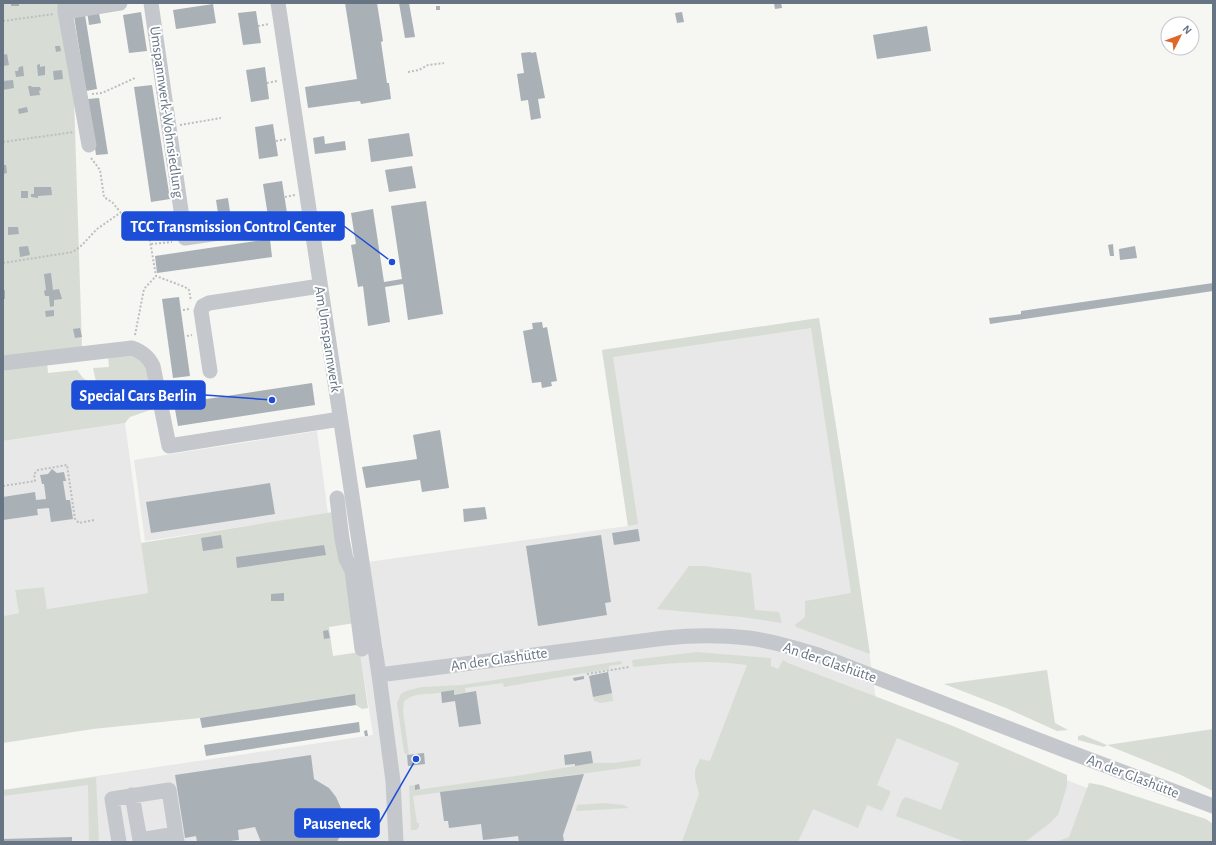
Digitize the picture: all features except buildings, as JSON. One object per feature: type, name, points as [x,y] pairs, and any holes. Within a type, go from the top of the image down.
[{"type":"street","points":[[87,138],[65,7],[120,3]]},
{"type":"street","name":"Umspannwerk-Wohnsiedlung","points":[[151,3],[185,238]]},
{"type":"street","name":"Am Umspannwerk","points":[[278,3],[379,675],[393,781],[396,842]]},
{"type":"street","points":[[185,238],[310,220]]},
{"type":"street","points":[[210,371],[201,311],[204,306],[209,303],[320,286]]},
{"type":"street","points":[[3,363],[132,348],[141,352],[149,358],[153,366],[169,446],[340,419]]},
{"type":"street","points":[[337,498],[346,559],[352,571],[362,649]]},
{"type":"street","name":"An der Glashütte","points":[[379,675],[692,635],[748,638],[783,645],[818,655],[1213,806]]},
{"type":"street","points":[[119,842],[112,799],[169,790],[176,838],[140,840],[132,796]]},
{"type":"path","points":[[3,22],[65,7]]},
{"type":"path","points":[[258,26],[274,24]]},
{"type":"path","points":[[408,72],[419,70],[428,65],[444,63]]},
{"type":"path","points":[[79,97],[102,93],[135,78]]},
{"type":"path","points":[[267,83],[282,81]]},
{"type":"path","points":[[169,127],[221,118]]},
{"type":"path","points":[[3,142],[87,138],[89,156],[100,170],[104,197],[114,203],[121,213],[148,229],[156,276]]},
{"type":"path","points":[[276,141],[291,138]]},
{"type":"path","points":[[285,197],[300,195]]},
{"type":"path","points":[[3,263],[73,252],[97,229],[121,213]]},
{"type":"path","points":[[151,244],[185,238]]},
{"type":"path","points":[[156,276],[189,290],[191,303]]},
{"type":"path","points":[[132,348],[144,289],[156,276]]},
{"type":"path","points":[[3,486],[35,481],[34,474],[38,470],[67,465],[75,519],[79,522],[94,520]]},
{"type":"path","points":[[587,674],[629,667]]},
{"type":"shaded area","points":[[3,3],[71,3],[82,348],[3,362]]},
{"type":"shaded area","points":[[819,318],[845,484],[877,707],[1139,808],[1126,842],[3,842],[3,790],[373,735],[360,652],[383,648],[368,562],[628,526],[602,350]]},
{"type":"shaded area","points":[[819,318],[870,654],[796,627],[795,625],[805,617],[805,601],[851,593],[811,328],[613,357],[638,524],[628,526],[602,350]]},
{"type":"shaded area","points":[[127,350],[148,363],[156,408],[130,417],[125,423],[3,441],[3,368],[47,362],[48,373],[77,370],[83,378],[91,383],[96,382],[93,368],[109,367],[108,356]]},
{"type":"shaded area","points":[[125,423],[148,593],[47,609],[44,587],[15,590],[19,613],[3,616],[3,441]]},
{"type":"shaded area","points":[[317,431],[328,514],[145,541],[134,460]]},
{"type":"shaded area","points":[[333,512],[355,623],[329,627],[333,656],[360,652],[368,708],[362,709],[356,705],[355,695],[200,718],[93,729],[3,743],[3,616],[19,613],[15,590],[44,587],[47,609],[148,593],[141,543]]},
{"type":"shaded area","points":[[689,566],[704,566],[751,573],[755,610],[779,612],[782,623],[742,617],[657,609]]},
{"type":"shaded area","points":[[696,652],[771,658],[771,666],[778,669],[783,660],[953,726],[1067,775],[1067,786],[1058,815],[1025,842],[966,842],[896,816],[902,800],[906,797],[941,810],[959,763],[897,738],[877,785],[890,791],[890,794],[882,811],[867,805],[858,828],[813,809],[798,842],[682,842],[699,794],[695,778],[695,770],[700,759],[710,761],[747,665],[704,662],[633,667],[632,660]]},
{"type":"shaded area","points":[[621,661],[622,664],[609,666],[609,669],[504,687],[503,683],[465,688],[466,693],[454,695],[454,690],[412,696],[404,701],[403,711],[409,755],[405,754],[404,752],[397,703],[401,694],[406,691],[421,687],[461,685]]},
{"type":"shaded area","points":[[1047,670],[1055,723],[1068,730],[1057,731],[1006,708],[944,684]]},
{"type":"shaded area","points":[[612,693],[613,701],[601,703],[594,701],[593,697]]},
{"type":"shaded area","points":[[1213,729],[1213,791],[1181,775],[1107,745]]},
{"type":"shaded area","points":[[1083,735],[1107,745],[1104,747],[1078,740],[1078,736]]},
{"type":"shaded area","points":[[641,759],[640,766],[413,796],[417,823],[419,823],[419,827],[416,830],[411,830],[409,786],[415,785],[416,790],[516,776],[593,763],[614,763]]},
{"type":"shaded area","points":[[96,777],[99,842],[89,842],[88,785],[3,796],[3,790]]},
{"type":"shaded area","points":[[1089,783],[1101,785],[1206,819],[1213,824],[1213,842],[1055,842],[1069,837]]},
{"type":"shaded area","points":[[603,803],[624,805],[629,808],[576,811],[577,805]]},
{"type":"place","name":"TCC Transmission Control Center","points":[[392,262]]},
{"type":"place","name":"Special Cars Berlin","points":[[272,400]]},
{"type":"place","name":"Pauseneck","points":[[416,759]]}]
